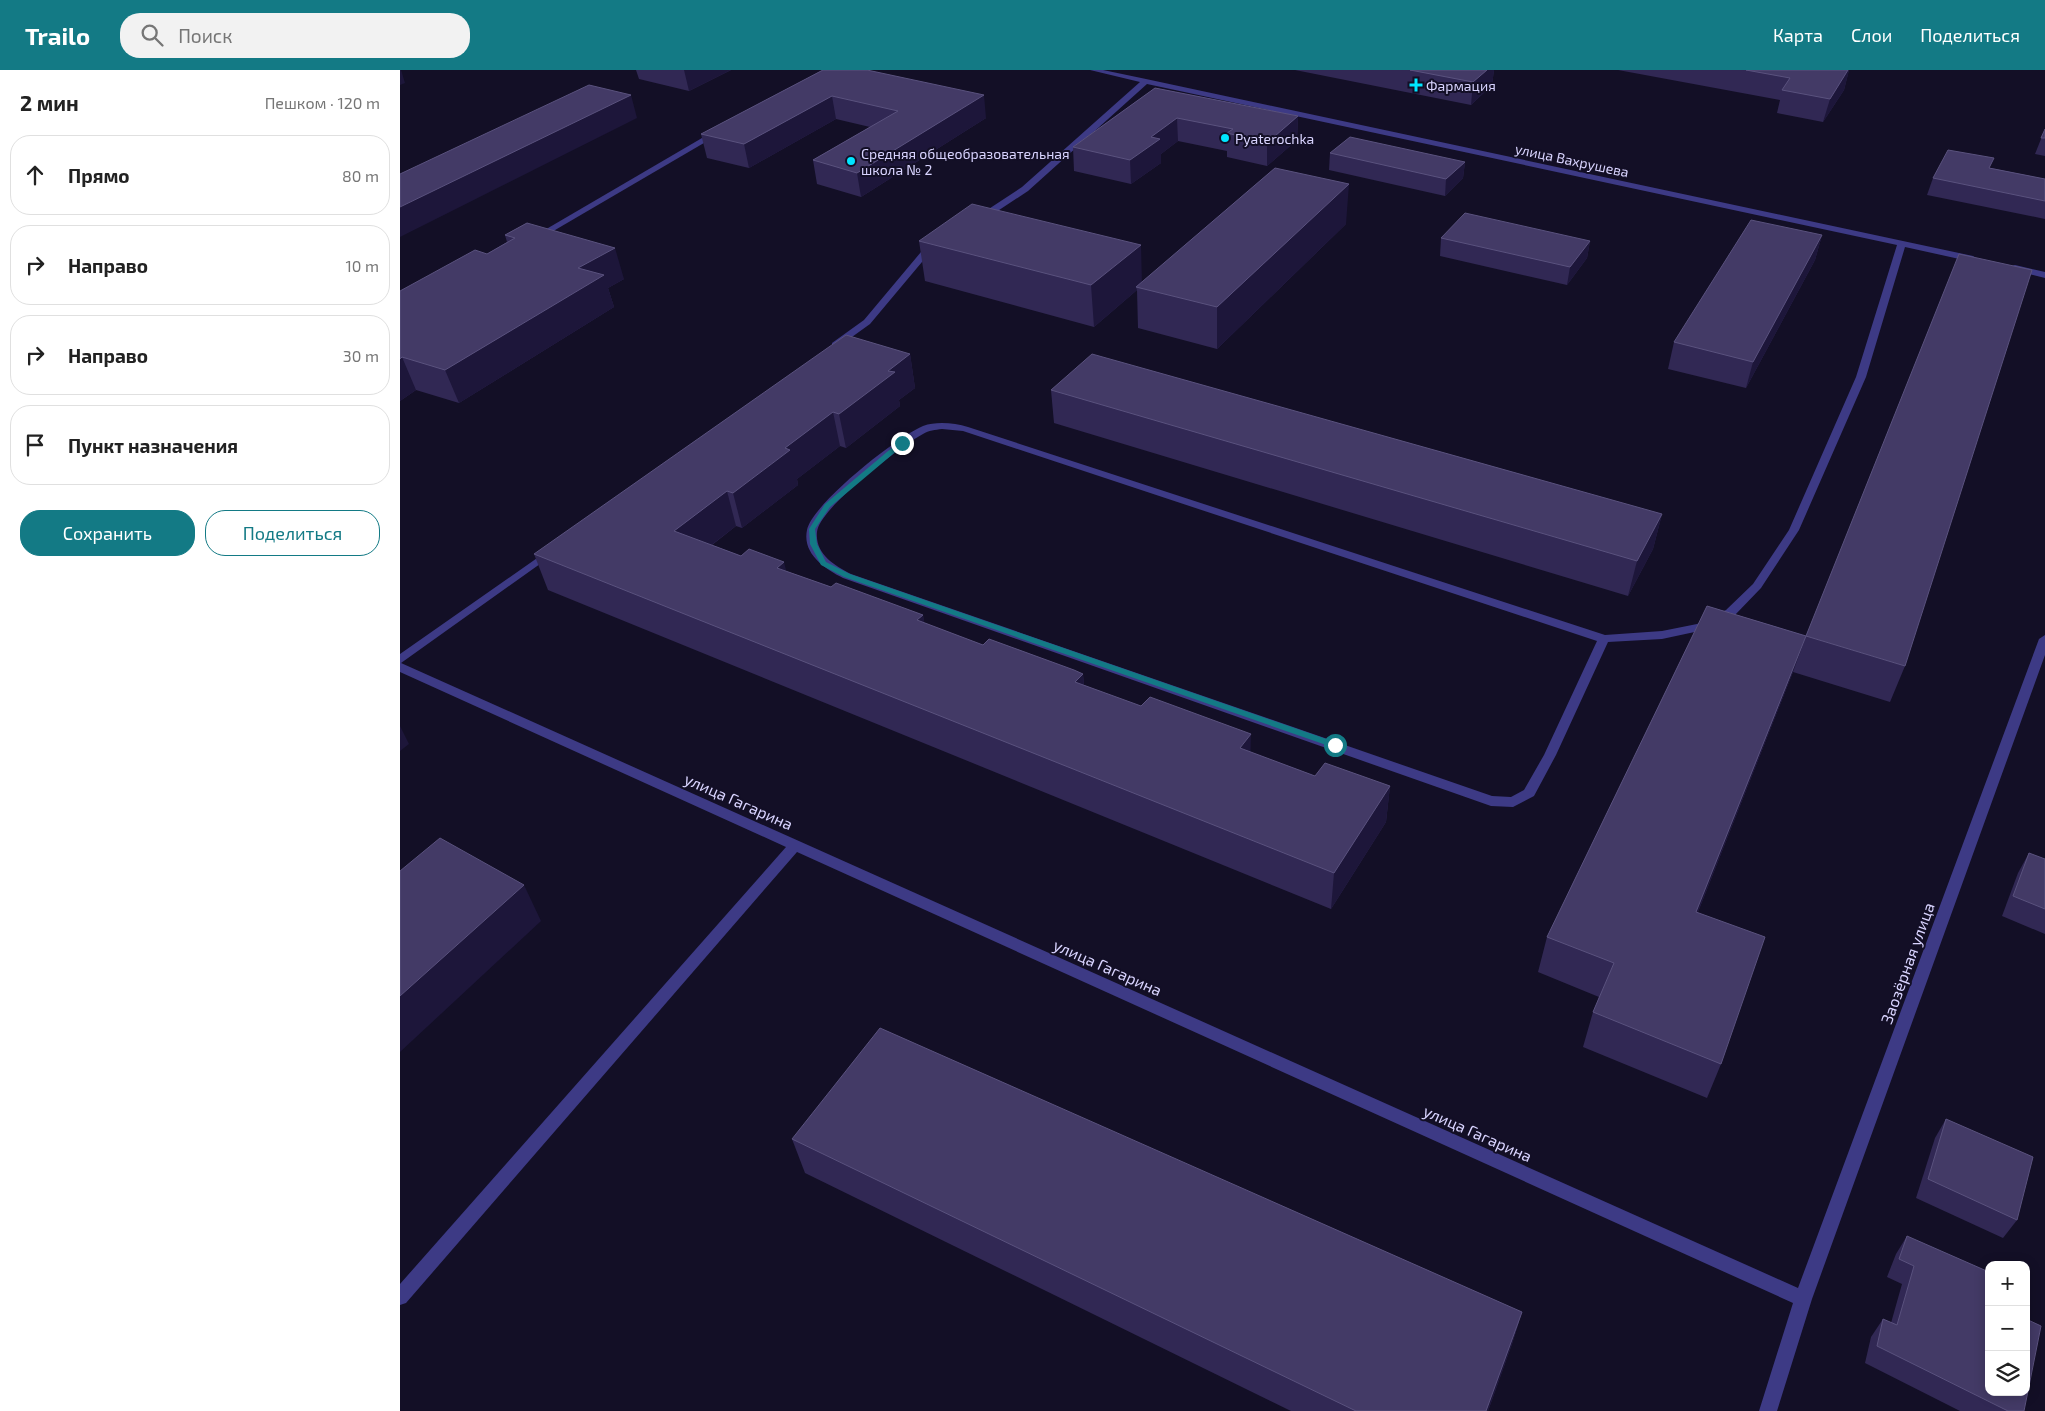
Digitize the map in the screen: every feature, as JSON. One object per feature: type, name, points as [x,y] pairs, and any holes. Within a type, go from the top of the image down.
[{"type":"street","name":"улица Вахрушева","points":[[1093,70],[1978,260]]},
{"type":"street","points":[[971,224],[1025,189],[1146,81]]},
{"type":"street","points":[[529,241],[728,127]]},
{"type":"street","points":[[826,351],[867,322],[924,254],[940,244]]},
{"type":"street","points":[[1604,638],[1550,755],[1529,793],[1513,802],[1492,801],[847,576],[823,563],[813,544],[812,529],[828,505],[902,443],[926,429],[946,425],[965,429],[1604,638],[1662,636],[1700,627],[1730,613],[1757,586],[1794,530],[1861,377],[1902,244]]},
{"type":"street","points":[[2007,267],[2045,275]]},
{"type":"street","points":[[400,660],[561,544]]},
{"type":"street","name":"Заозёрная улица","points":[[1768,1411],[1803,1299],[2045,640]]},
{"type":"street","name":"улица Гагарина","points":[[400,667],[1803,1299]]},
{"type":"street","points":[[400,1296],[795,845]]},
{"type":"building","points":[[823,70],[867,70],[984,95],[857,173],[813,160],[898,111],[832,96],[744,144],[701,134]]},
{"type":"building","points":[[1410,70],[1487,70],[1473,82]]},
{"type":"building","points":[[1746,70],[1848,70],[1830,99],[1782,90],[1790,78]]},
{"type":"building","points":[[589,85],[631,95],[400,207],[400,174]]},
{"type":"building","points":[[1155,88],[1298,116],[1267,143],[1227,133],[1233,129],[1177,118],[1151,137],[1160,139],[1130,160],[1073,147]]},
{"type":"building","points":[[2045,129],[2045,138],[2041,138]]},
{"type":"building","points":[[1350,137],[1465,162],[1446,179],[1330,153]]},
{"type":"building","points":[[1948,150],[1994,158],[1989,168],[2045,179],[2045,201],[1933,178]]},
{"type":"building","points":[[1275,168],[1349,184],[1217,307],[1136,287]]},
{"type":"building","points":[[972,204],[1141,245],[1091,285],[919,241]]},
{"type":"building","points":[[1465,213],[1590,241],[1570,267],[1441,238]]},
{"type":"building","points":[[1751,220],[1822,235],[1753,362],[1674,342]]},
{"type":"building","points":[[527,223],[615,248],[578,268],[604,275],[445,370],[402,357],[400,359],[400,291],[475,250],[487,254],[515,238],[505,235]]},
{"type":"building","points":[[1959,254],[2032,270],[1905,666],[1806,636]]},
{"type":"building","points":[[846,335],[910,354],[888,371],[895,372],[839,414],[833,412],[785,448],[790,450],[733,493],[727,491],[674,531],[741,556],[749,549],[784,562],[777,568],[831,587],[836,583],[923,615],[917,620],[983,645],[989,639],[1074,670],[1083,674],[1075,682],[1141,706],[1150,697],[1251,734],[1240,748],[1315,776],[1325,763],[1390,786],[1334,873],[534,554]]},
{"type":"building","points":[[1092,354],[1662,514],[1637,561],[1051,390]]},
{"type":"building","points":[[1707,606],[1806,636],[1696,912],[1765,937],[1721,1064],[1593,1012],[1614,963],[1547,937]]},
{"type":"building","points":[[440,838],[524,885],[400,996],[400,871]]},
{"type":"building","points":[[2029,853],[2045,859],[2045,909],[2013,896]]},
{"type":"building","points":[[880,1028],[1522,1312],[1486,1411],[1356,1411],[792,1139]]},
{"type":"building","points":[[1946,1119],[2033,1157],[2017,1220],[1928,1179]]},
{"type":"building","points":[[1907,1236],[1985,1270],[1985,1396],[2027,1396],[2024,1411],[2008,1411],[1877,1346],[1883,1319],[1897,1325],[1914,1266],[1899,1259]]},
{"type":"building","points":[[2030,1321],[2041,1326],[2030,1381]]},
{"type":"place","name":"Фармация","points":[[1416,85]]},
{"type":"place","name":"Pyaterochka","points":[[1225,138]]},
{"type":"place","name":"Средняя общеобразовательная школа № 2","points":[[851,161]]},
{"type":"route","points":[[902,443],[828,505],[812,529],[813,544],[823,563],[847,576],[1335,745]]}]
